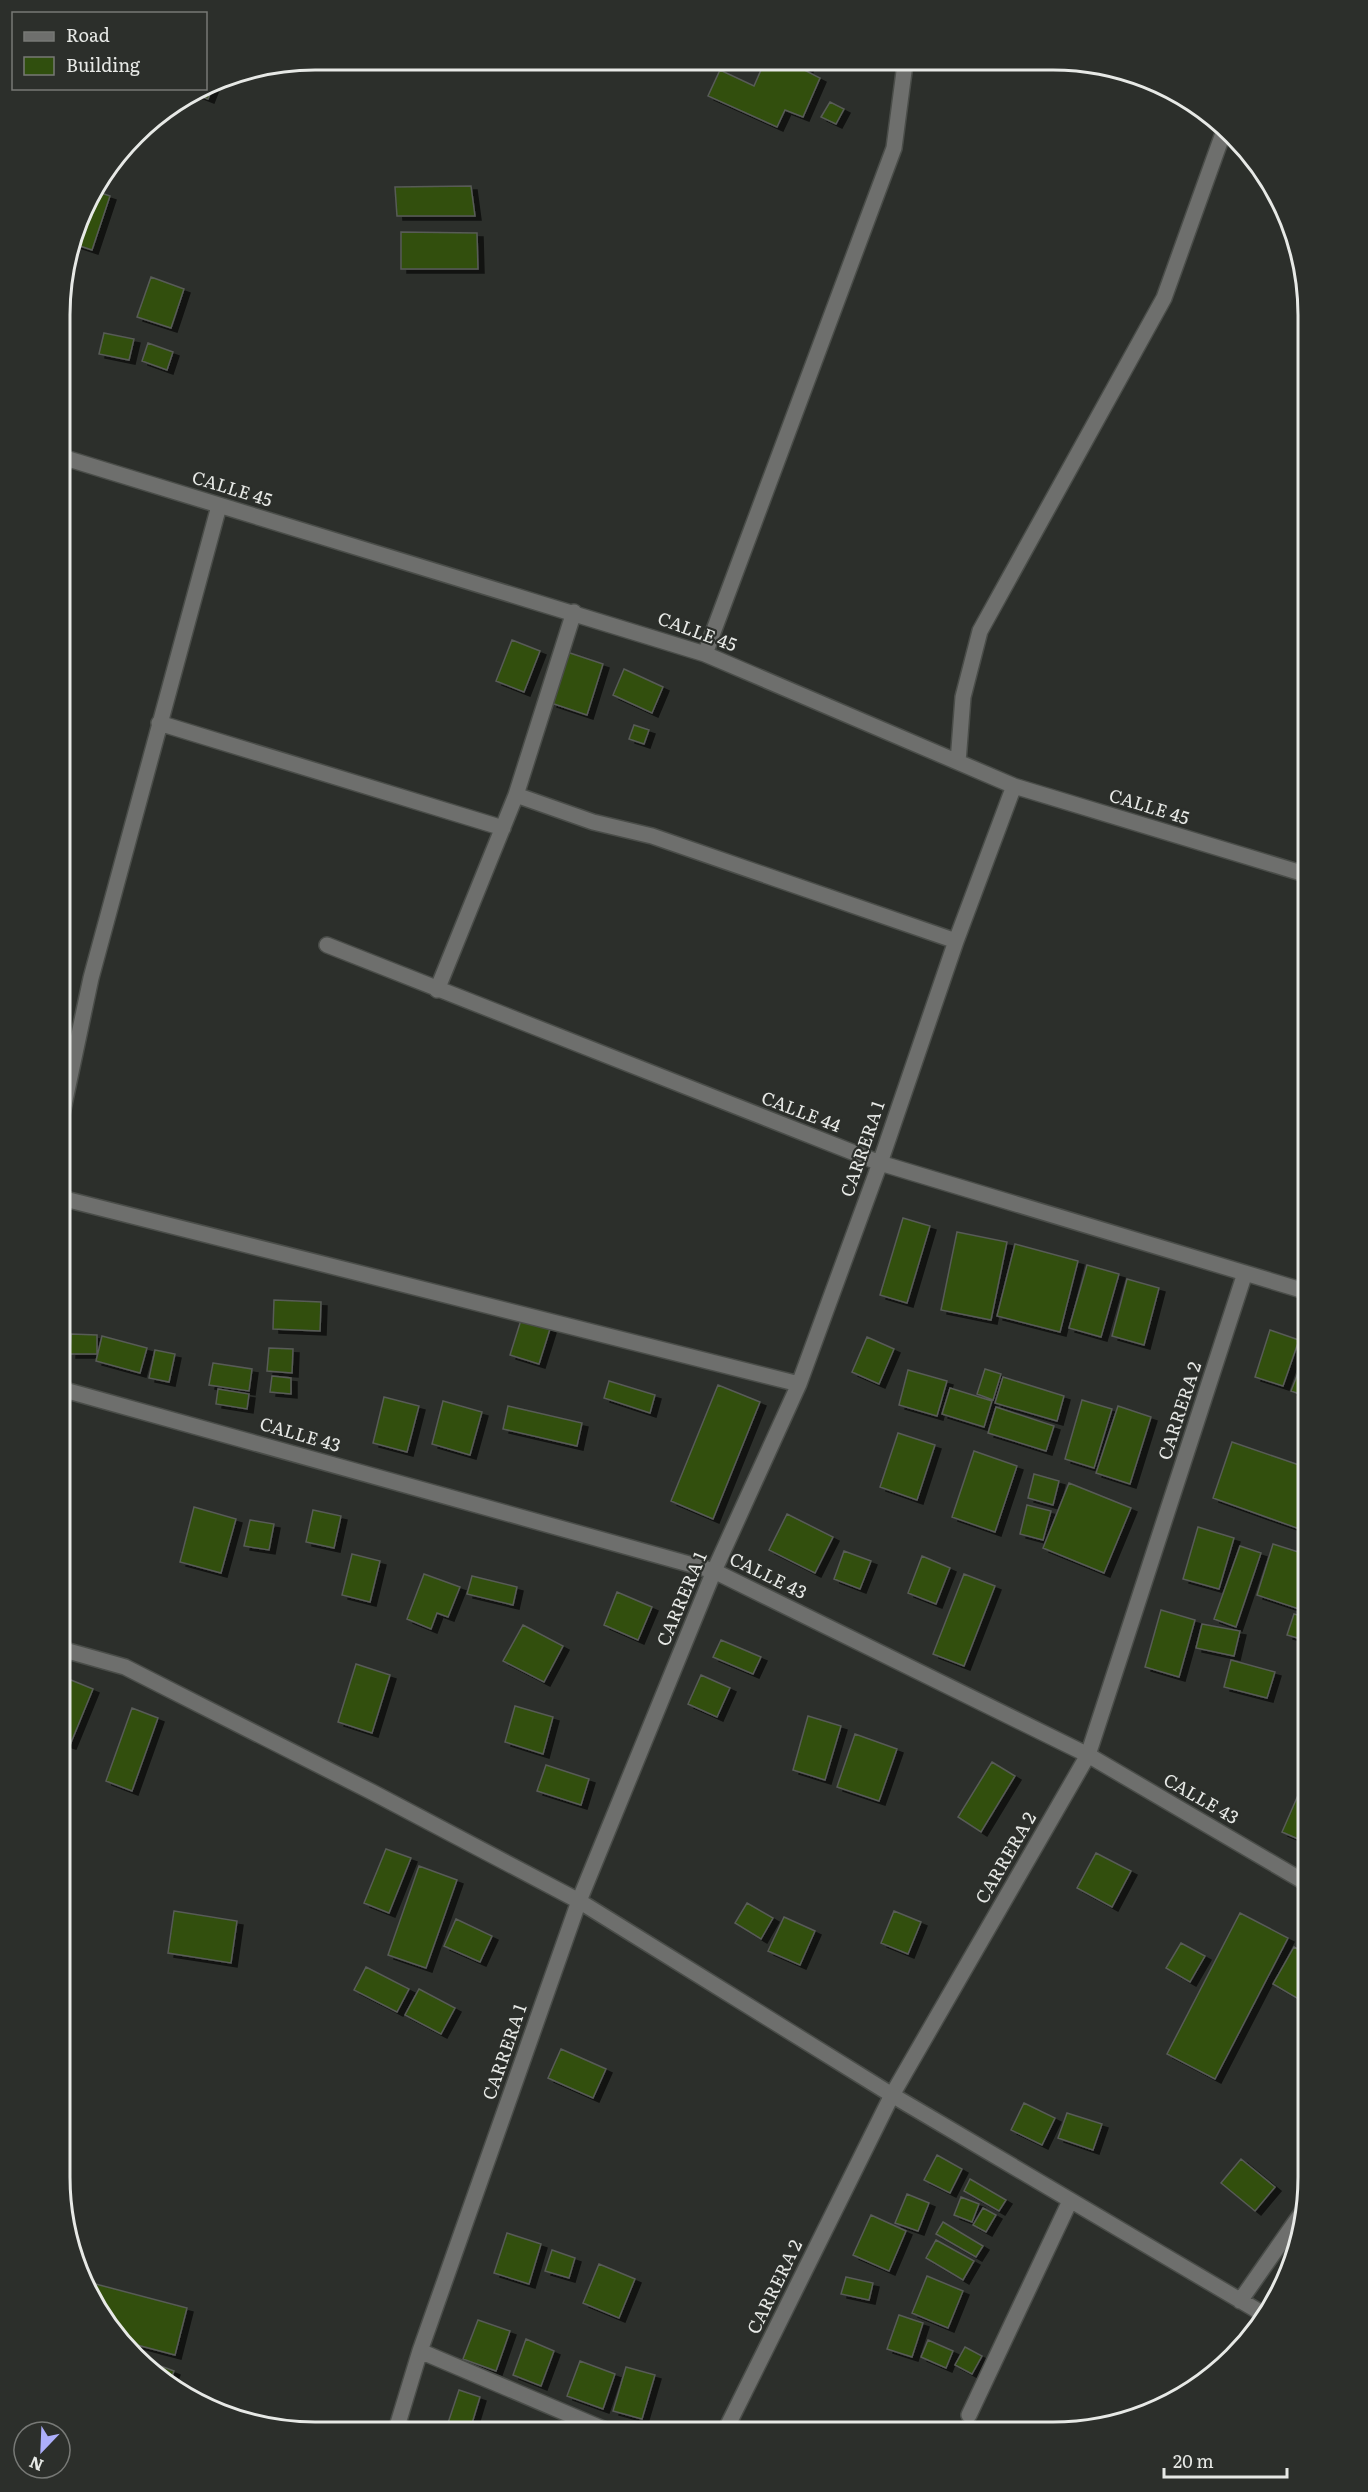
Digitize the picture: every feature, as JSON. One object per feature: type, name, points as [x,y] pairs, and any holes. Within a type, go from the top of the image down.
[{"type":"street","points":[[705,654],[894,148],[904,70]]},
{"type":"street","points":[[958,762],[963,698],[980,631],[1164,298],[1221,138]]},
{"type":"street","name":"CALLE 45","points":[[70,460],[574,612],[705,654],[1014,786],[1298,872]]},
{"type":"street","points":[[70,1077],[91,978],[219,506]]},
{"type":"street","points":[[437,990],[516,795],[574,612]]},
{"type":"street","points":[[159,723],[503,828]]},
{"type":"street","name":"CARRERA 1","points":[[399,2421],[420,2351],[579,1901],[714,1570],[799,1384],[880,1163],[956,941],[1014,786]]},
{"type":"street","points":[[516,795],[593,822],[652,836],[956,941]]},
{"type":"street","name":"CALLE 44","points":[[327,945],[880,1163],[1298,1289]]},
{"type":"street","points":[[70,1200],[799,1384]]},
{"type":"street","name":"CARRERA 2","points":[[730,2421],[892,2095],[1088,1755],[1245,1274]]},
{"type":"street","name":"CALLE 43","points":[[70,1391],[714,1570],[1088,1755],[1298,1878]]},
{"type":"street","points":[[70,1652],[124,1667],[372,1792],[579,1901],[892,2095],[1257,2311]]},
{"type":"street","points":[[969,2415],[1070,2201]]},
{"type":"street","points":[[1239,2301],[1293,2226]]},
{"type":"street","points":[[420,2351],[584,2421]]},
{"type":"building","points":[[720,70],[754,86],[761,70],[806,70],[820,78],[803,117],[785,110],[777,127],[708,96]]},
{"type":"building","points":[[830,102],[844,109],[836,124],[821,117]]},
{"type":"building","points":[[471,186],[475,216],[397,216],[395,187]]},
{"type":"building","points":[[103,194],[110,196],[92,250],[81,246],[89,222]]},
{"type":"building","points":[[401,232],[477,233],[478,269],[401,269]]},
{"type":"building","points":[[151,277],[184,289],[171,328],[137,317]]},
{"type":"building","points":[[104,333],[134,339],[129,360],[99,354]]},
{"type":"building","points":[[148,343],[173,352],[167,370],[142,361]]},
{"type":"building","points":[[512,640],[540,651],[524,692],[496,681]]},
{"type":"building","points":[[567,652],[603,664],[587,715],[551,703]]},
{"type":"building","points":[[624,669],[663,687],[652,713],[613,695]]},
{"type":"building","points":[[634,725],[649,730],[644,744],[629,739]]},
{"type":"building","points":[[903,1218],[930,1226],[907,1303],[880,1295]]},
{"type":"building","points":[[957,1232],[1007,1242],[991,1320],[941,1310]]},
{"type":"building","points":[[1015,1244],[1078,1261],[1060,1332],[997,1316]]},
{"type":"building","points":[[1087,1265],[1119,1274],[1101,1337],[1069,1328]]},
{"type":"building","points":[[1127,1279],[1159,1288],[1144,1345],[1112,1336]]},
{"type":"building","points":[[274,1300],[321,1302],[320,1331],[273,1329]]},
{"type":"building","points":[[521,1320],[550,1329],[539,1364],[510,1355]]},
{"type":"building","points":[[1270,1330],[1298,1340],[1283,1386],[1255,1377]]},
{"type":"building","points":[[71,1334],[97,1335],[97,1354],[70,1354]]},
{"type":"building","points":[[102,1336],[147,1348],[140,1373],[96,1361]]},
{"type":"building","points":[[867,1337],[894,1349],[879,1384],[852,1372]]},
{"type":"building","points":[[269,1348],[293,1349],[292,1373],[267,1371]]},
{"type":"building","points":[[155,1350],[175,1354],[169,1382],[149,1378]]},
{"type":"building","points":[[213,1363],[252,1369],[249,1391],[209,1385]]},
{"type":"building","points":[[985,1369],[1001,1374],[993,1400],[977,1394]]},
{"type":"building","points":[[908,1370],[947,1381],[937,1416],[899,1405]]},
{"type":"building","points":[[1298,1373],[1298,1393],[1291,1391]]},
{"type":"building","points":[[272,1376],[291,1378],[291,1394],[270,1392]]},
{"type":"building","points":[[1003,1377],[1064,1396],[1057,1421],[995,1403]]},
{"type":"building","points":[[609,1381],[655,1395],[650,1413],[604,1398]]},
{"type":"building","points":[[718,1385],[760,1402],[713,1519],[671,1501]]},
{"type":"building","points":[[950,1388],[992,1401],[984,1427],[942,1414]]},
{"type":"building","points":[[218,1389],[249,1394],[247,1409],[216,1404]]},
{"type":"building","points":[[384,1397],[419,1406],[407,1452],[373,1443]]},
{"type":"building","points":[[1082,1400],[1112,1409],[1094,1468],[1065,1459]]},
{"type":"building","points":[[443,1401],[482,1412],[470,1455],[432,1444]]},
{"type":"building","points":[[508,1406],[582,1423],[577,1446],[503,1429]]},
{"type":"building","points":[[1118,1406],[1151,1417],[1130,1484],[1096,1473]]},
{"type":"building","points":[[996,1407],[1054,1426],[1046,1451],[988,1433]]},
{"type":"building","points":[[898,1433],[935,1445],[917,1500],[880,1487]]},
{"type":"building","points":[[1232,1442],[1298,1465],[1298,1528],[1213,1498]]},
{"type":"building","points":[[974,1451],[1017,1466],[995,1532],[952,1517]]},
{"type":"building","points":[[1034,1474],[1059,1481],[1053,1505],[1028,1498]]},
{"type":"building","points":[[1069,1483],[1131,1508],[1104,1573],[1043,1548]]},
{"type":"building","points":[[1027,1505],[1051,1511],[1043,1540],[1020,1534]]},
{"type":"building","points":[[194,1507],[236,1519],[221,1573],[180,1562]]},
{"type":"building","points":[[313,1510],[341,1516],[334,1548],[306,1542]]},
{"type":"building","points":[[787,1514],[833,1537],[815,1573],[769,1550]]},
{"type":"building","points":[[250,1520],[274,1524],[269,1550],[244,1546]]},
{"type":"building","points":[[1198,1527],[1234,1538],[1219,1589],[1183,1579]]},
{"type":"building","points":[[1273,1544],[1298,1552],[1298,1609],[1257,1595]]},
{"type":"building","points":[[1240,1546],[1261,1553],[1236,1627],[1214,1619]]},
{"type":"building","points":[[844,1551],[871,1561],[860,1589],[834,1579]]},
{"type":"building","points":[[352,1554],[380,1561],[370,1602],[342,1595]]},
{"type":"building","points":[[922,1556],[950,1568],[936,1604],[908,1593]]},
{"type":"building","points":[[424,1574],[460,1587],[448,1617],[437,1613],[431,1629],[407,1619]]},
{"type":"building","points":[[964,1574],[995,1586],[964,1666],[933,1654]]},
{"type":"building","points":[[472,1576],[517,1587],[513,1605],[467,1594]]},
{"type":"building","points":[[617,1592],[652,1607],[638,1640],[604,1625]]},
{"type":"building","points":[[1161,1610],[1195,1620],[1179,1677],[1145,1667]]},
{"type":"building","points":[[1294,1614],[1298,1615],[1298,1638],[1287,1635]]},
{"type":"building","points":[[1202,1624],[1240,1631],[1234,1656],[1196,1648]]},
{"type":"building","points":[[523,1625],[563,1646],[544,1682],[503,1661]]},
{"type":"building","points":[[721,1640],[761,1657],[753,1674],[713,1657]]},
{"type":"building","points":[[1231,1660],[1275,1672],[1267,1698],[1224,1687]]},
{"type":"building","points":[[356,1664],[390,1675],[372,1733],[338,1722]]},
{"type":"building","points":[[701,1675],[730,1688],[717,1717],[688,1704]]},
{"type":"building","points":[[70,1680],[93,1689],[70,1745]]},
{"type":"building","points":[[515,1706],[553,1717],[543,1754],[505,1742]]},
{"type":"building","points":[[132,1708],[158,1718],[132,1791],[106,1781]]},
{"type":"building","points":[[808,1716],[841,1726],[825,1780],[793,1770]]},
{"type":"building","points":[[855,1734],[897,1749],[879,1801],[837,1787]]},
{"type":"building","points":[[992,1762],[1015,1776],[981,1832],[958,1817]]},
{"type":"building","points":[[546,1765],[589,1779],[581,1805],[537,1791]]},
{"type":"building","points":[[1298,1795],[1298,1839],[1282,1832]]},
{"type":"building","points":[[386,1849],[411,1858],[389,1913],[364,1903]]},
{"type":"building","points":[[1096,1853],[1131,1871],[1112,1907],[1077,1888]]},
{"type":"building","points":[[419,1866],[457,1880],[426,1968],[388,1955]]},
{"type":"building","points":[[747,1903],[773,1918],[761,1939],[735,1923]]},
{"type":"building","points":[[174,1911],[237,1921],[231,1963],[168,1953]]},
{"type":"building","points":[[894,1911],[921,1922],[908,1954],[881,1943]]},
{"type":"building","points":[[1240,1913],[1288,1938],[1215,2079],[1167,2054]]},
{"type":"building","points":[[784,1917],[815,1931],[800,1965],[768,1951]]},
{"type":"building","points":[[456,1919],[492,1936],[480,1962],[444,1946]]},
{"type":"building","points":[[1181,1943],[1205,1956],[1190,1982],[1166,1968]]},
{"type":"building","points":[[1294,1947],[1298,1949],[1298,1999],[1273,1984]]},
{"type":"building","points":[[366,1967],[409,1989],[397,2012],[354,1990]]},
{"type":"building","points":[[419,1989],[455,2008],[441,2034],[405,2015]]},
{"type":"building","points":[[561,2049],[606,2069],[593,2098],[548,2078]]},
{"type":"building","points":[[1024,2103],[1055,2118],[1042,2145],[1011,2130]]},
{"type":"building","points":[[1067,2113],[1102,2124],[1093,2150],[1058,2138]]},
{"type":"building","points":[[937,2155],[962,2169],[950,2193],[924,2180]]},
{"type":"building","points":[[1241,2159],[1275,2187],[1255,2211],[1221,2183]]},
{"type":"building","points":[[970,2179],[1006,2200],[999,2211],[964,2191]]},
{"type":"building","points":[[907,2194],[929,2203],[918,2231],[895,2223]]},
{"type":"building","points":[[961,2197],[979,2204],[972,2222],[954,2215]]},
{"type":"building","points":[[983,2208],[996,2215],[986,2232],[973,2225]]},
{"type":"building","points":[[871,2215],[906,2231],[889,2271],[853,2255]]},
{"type":"building","points":[[943,2222],[983,2246],[976,2257],[936,2234]]},
{"type":"building","points":[[507,2233],[541,2244],[529,2284],[494,2273]]},
{"type":"building","points":[[936,2240],[974,2261],[963,2280],[926,2258]]},
{"type":"building","points":[[552,2250],[575,2258],[569,2278],[545,2271]]},
{"type":"building","points":[[599,2264],[635,2279],[619,2318],[583,2303]]},
{"type":"building","points":[[927,2276],[963,2291],[948,2328],[912,2313]]},
{"type":"building","points":[[846,2277],[873,2283],[869,2300],[841,2294]]},
{"type":"building","points":[[96,2284],[187,2308],[175,2355],[138,2345],[103,2299]]},
{"type":"building","points":[[899,2315],[923,2323],[912,2357],[887,2349]]},
{"type":"building","points":[[478,2320],[510,2331],[496,2371],[463,2359]]},
{"type":"building","points":[[526,2339],[554,2351],[541,2386],[513,2375]]},
{"type":"building","points":[[928,2340],[953,2351],[946,2368],[921,2357]]},
{"type":"building","points":[[965,2347],[982,2356],[972,2374],[955,2365]]},
{"type":"building","points":[[580,2361],[615,2374],[603,2409],[567,2396]]},
{"type":"building","points":[[160,2366],[174,2371],[173,2375]]},
{"type":"building","points":[[626,2367],[655,2375],[642,2419],[613,2411]]},
{"type":"building","points":[[459,2390],[480,2397],[473,2421],[449,2421]]}]
